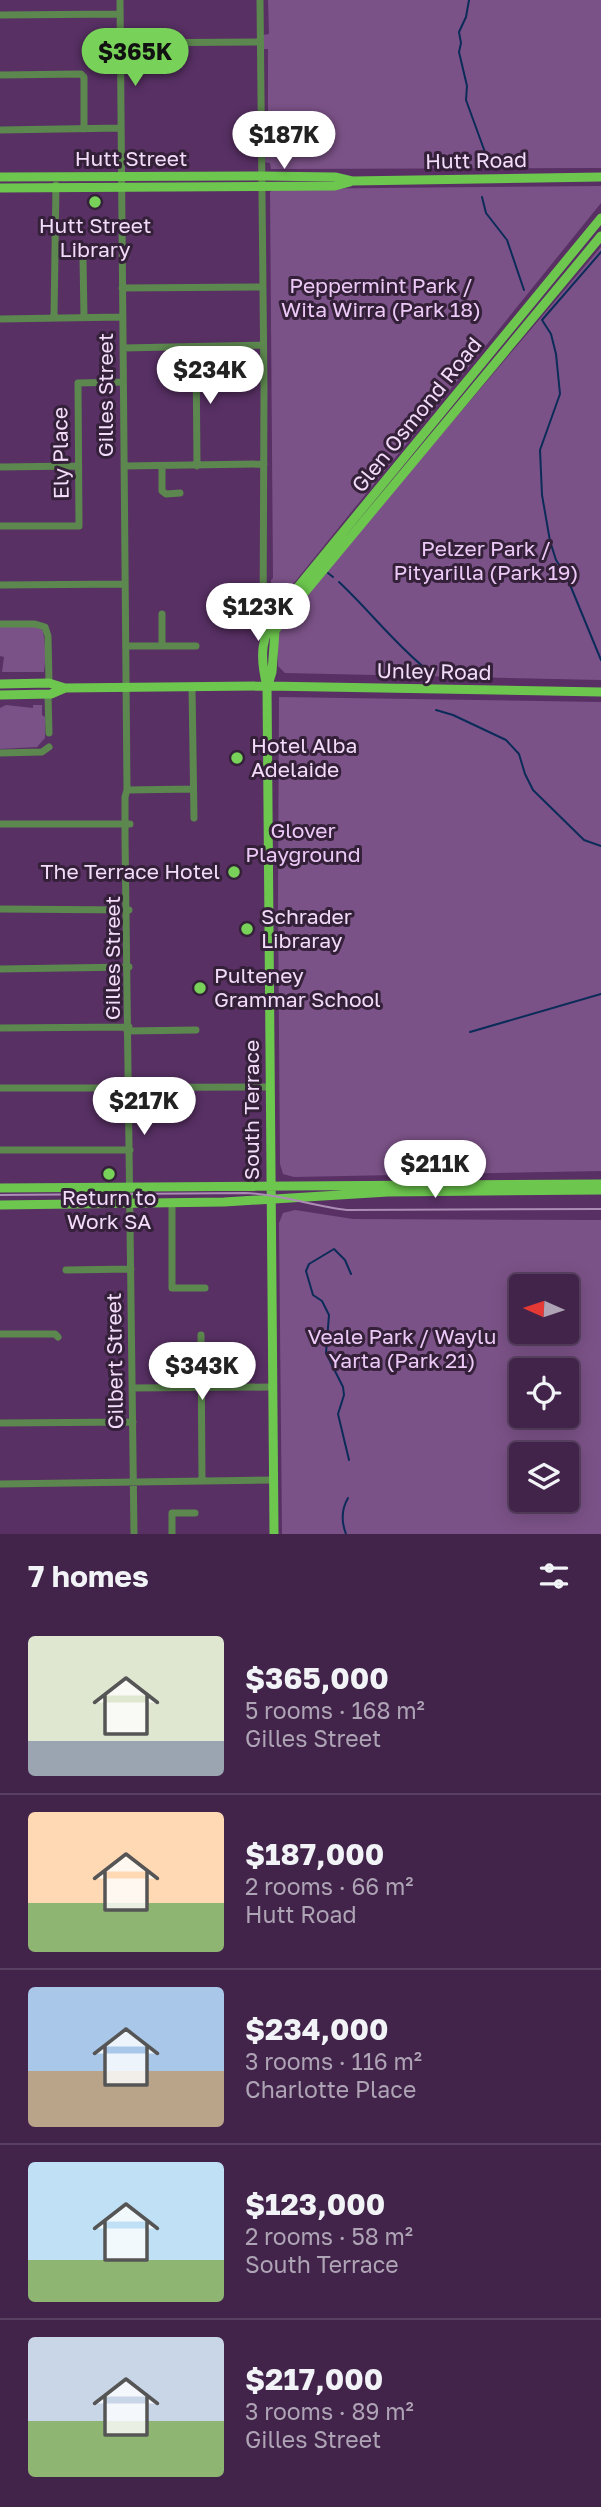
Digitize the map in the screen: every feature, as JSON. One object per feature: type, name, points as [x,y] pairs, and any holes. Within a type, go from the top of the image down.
[{"type":"main road","name":"Hutt Street","points":[[0,177],[56,182]]},
{"type":"main road","name":"Hutt Road","points":[[262,181],[335,186],[352,181],[601,177]]},
{"type":"main road","name":"Hutt Street","points":[[0,188],[56,182],[262,181]]},
{"type":"main road","name":"Glen Osmond Road","points":[[508,340],[601,218]]},
{"type":"main road","name":"Glen Osmond Road","points":[[263,637],[508,340],[601,236]]},
{"type":"main road","name":"South Terrace","points":[[267,687],[272,671],[275,631],[282,613]]},
{"type":"main road","name":"South Terrace","points":[[263,637],[263,670],[267,687],[274,1534]]},
{"type":"main road","points":[[0,684],[48,683],[65,688]]},
{"type":"main road","name":"Unley Road","points":[[65,688],[267,687],[601,692]]},
{"type":"main road","points":[[0,695],[48,694],[65,688]]},
{"type":"main road","points":[[0,1205],[172,1203],[463,1188],[601,1184]]},
{"type":"main road","points":[[0,1188],[601,1190]]},
{"type":"street","name":"Gilles Street","points":[[120,0],[130,1188]]},
{"type":"street","name":"South Terrace","points":[[260,0],[263,637]]},
{"type":"street","points":[[0,15],[120,14]]},
{"type":"street","points":[[120,43],[260,42]]},
{"type":"street","points":[[0,75],[81,74],[84,76],[84,129]]},
{"type":"street","points":[[0,131],[121,128]]},
{"type":"street","points":[[54,317],[56,182]]},
{"type":"street","points":[[83,259],[84,317]]},
{"type":"street","points":[[122,288],[262,287]]},
{"type":"street","points":[[0,318],[123,317]]},
{"type":"street","points":[[123,348],[263,345]]},
{"type":"street","points":[[196,346],[197,466]]},
{"type":"street","name":"Ely Place","points":[[0,526],[79,526],[78,383],[123,382]]},
{"type":"street","points":[[124,466],[264,464]]},
{"type":"street","points":[[0,467],[78,466]]},
{"type":"street","points":[[162,466],[162,491],[166,494],[180,493]]},
{"type":"street","name":"South Terrace","points":[[264,582],[270,597],[282,613]]},
{"type":"street","points":[[0,584],[125,584]]},
{"type":"street","points":[[162,614],[162,646]]},
{"type":"street","points":[[0,624],[35,624],[45,627],[48,636],[48,683]]},
{"type":"street","points":[[125,646],[196,646]]},
{"type":"street","points":[[192,687],[194,818]]},
{"type":"street","points":[[48,694],[49,733]]},
{"type":"street","points":[[0,752],[43,752],[49,747]]},
{"type":"street","points":[[127,790],[193,789]]},
{"type":"street","points":[[0,824],[127,824]]},
{"type":"street","points":[[0,909],[128,910]]},
{"type":"street","points":[[0,969],[129,967]]},
{"type":"street","points":[[0,1028],[196,1030]]},
{"type":"street","points":[[0,1088],[270,1087]]},
{"type":"street","points":[[0,1150],[130,1150]]},
{"type":"street","name":"Gilbert Street","points":[[130,1188],[134,1534]]},
{"type":"street","points":[[172,1203],[172,1288],[205,1288]]},
{"type":"street","points":[[66,1270],[131,1269]]},
{"type":"street","points":[[0,1334],[55,1334],[58,1337]]},
{"type":"street","points":[[201,1335],[202,1481]]},
{"type":"street","points":[[132,1388],[272,1387]]},
{"type":"street","points":[[0,1423],[133,1422]]},
{"type":"street","points":[[0,1483],[273,1480]]},
{"type":"street","points":[[172,1534],[172,1513],[195,1513]]},
{"type":"green space","points":[[268,0],[601,0],[601,168],[271,169],[270,163],[264,162],[268,146],[268,49],[263,49],[263,35],[269,34]]},
{"type":"green space","name":"Peppermint Park / Wita Wirra (Park 18)","points":[[601,186],[601,203],[277,604],[272,599],[271,580],[270,192],[274,189]]},
{"type":"green space","name":"Pelzer Park / Pityarilla (Park 19)","points":[[601,247],[601,680],[285,673],[278,666],[278,636],[287,616]]},
{"type":"green space","points":[[0,626],[34,626],[43,630],[46,654],[44,672],[2,672],[4,657],[0,656]]},
{"type":"green space","name":"Glover Playground","points":[[279,697],[601,702],[601,1171],[294,1177],[283,1174],[280,1164]]},
{"type":"green space","points":[[6,705],[33,708],[33,705],[42,705],[45,738],[37,747],[0,749],[0,708]]},
{"type":"green space","name":"Veale Park / Waylu Yarta (Park 21)","points":[[295,1210],[353,1219],[601,1220],[601,1534],[282,1534],[279,1223],[283,1213]]},
{"type":"waterway","points":[[469,0],[466,17],[459,32],[459,52],[467,86],[466,100],[486,155]]},
{"type":"waterway","points":[[482,197],[486,213],[507,240],[524,290]]},
{"type":"waterway","points":[[601,252],[542,320],[551,334],[556,354],[560,394],[540,450],[542,495],[550,541],[601,660]]},
{"type":"waterway","points":[[328,573],[333,577]]},
{"type":"waterway","points":[[339,582],[426,669]]},
{"type":"waterway","points":[[436,710],[453,715],[506,740],[519,754],[533,790],[584,840],[601,846]]},
{"type":"waterway","points":[[470,1032],[601,994]]},
{"type":"waterway","points":[[349,1460],[338,1414],[344,1395],[343,1387],[326,1353],[329,1315],[322,1301],[313,1295],[306,1271],[309,1264],[334,1249],[345,1260],[351,1274]]},
{"type":"waterway","points":[[346,1534],[342,1516],[348,1498]]},
{"type":"tram line","points":[[0,1195],[245,1193],[347,1210],[601,1209]]},
{"type":"place","name":"Hutt Street Library","points":[[95,202]]},
{"type":"place","name":"Hotel Alba Adelaide","points":[[237,758]]},
{"type":"place","name":"The Terrace Hotel","points":[[234,872]]},
{"type":"place","name":"Schrader Libraray","points":[[247,929]]},
{"type":"place","name":"Pulteney Grammar School","points":[[200,988]]},
{"type":"place","name":"Return to Work SA","points":[[109,1174]]}]
